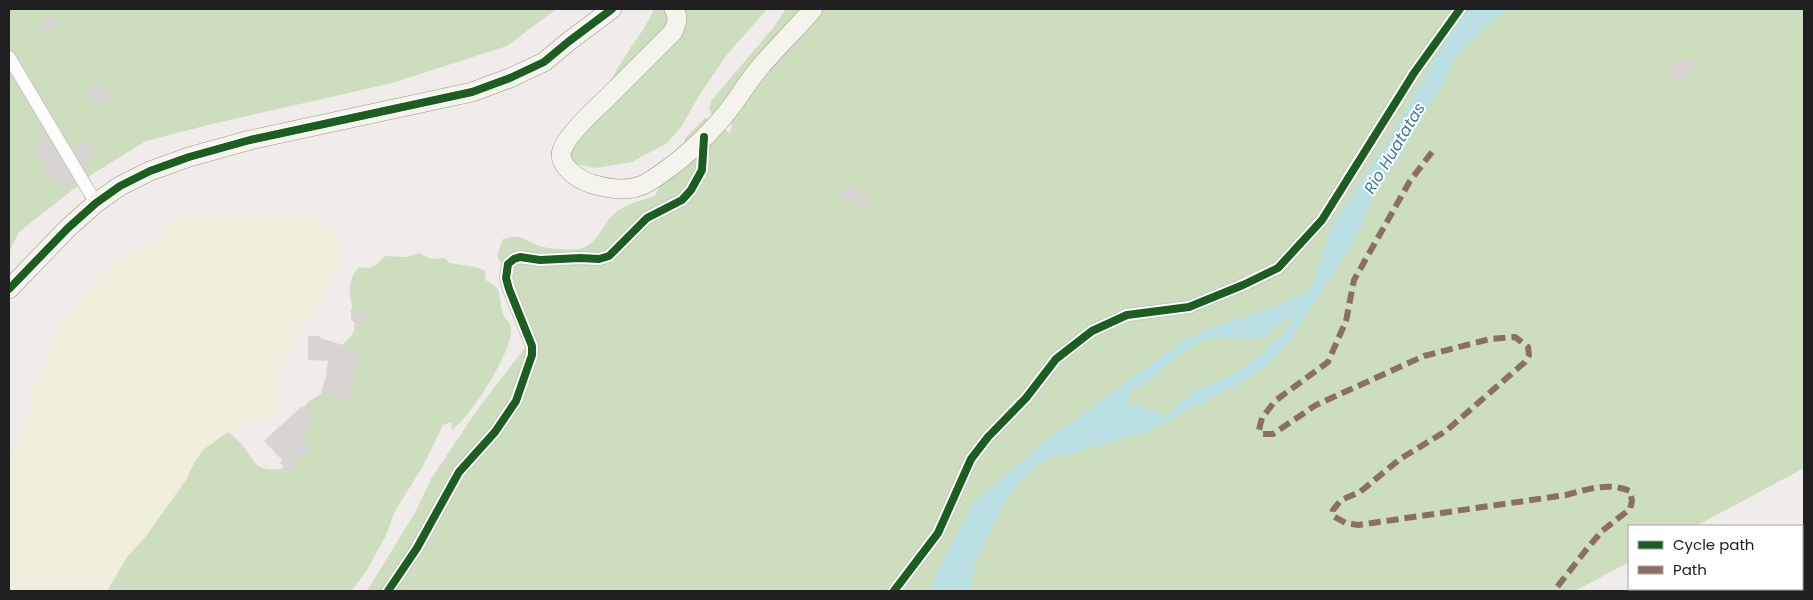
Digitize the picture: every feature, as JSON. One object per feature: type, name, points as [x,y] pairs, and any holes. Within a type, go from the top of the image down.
[{"type":"street","points":[[9,288],[68,228],[96,203],[120,186],[150,170],[189,157],[292,130],[472,92],[510,78],[544,62],[612,9]]},
{"type":"street","points":[[674,9],[677,14],[677,22],[673,32],[578,126],[562,150],[562,160],[568,169],[578,178],[589,184],[627,189],[645,184],[670,168],[704,137],[730,109],[759,68],[814,9]]},
{"type":"street","points":[[894,591],[938,533],[971,459],[988,437],[1026,398],[1056,359],[1092,331],[1127,315],[1188,307],[1244,285],[1278,268],[1322,220],[1414,73],[1460,9]]},
{"type":"street","points":[[9,57],[96,203]]},
{"type":"street","points":[[388,591],[417,548],[459,472],[494,432],[516,401],[532,355],[532,346],[509,289],[506,278],[508,264],[514,258],[520,257],[540,260],[599,259],[608,256],[647,218],[682,200],[691,190],[702,170],[704,137]]},
{"type":"shaded area","points":[[189,214],[297,214],[322,220],[334,231],[338,250],[336,275],[319,301],[292,351],[281,366],[278,383],[281,404],[274,416],[246,423],[227,440],[134,591],[9,591],[9,459],[29,414],[31,388],[45,362],[60,326],[97,275],[110,265],[156,242],[163,226],[169,220]]},
{"type":"green space","points":[[9,9],[556,9],[507,46],[392,83],[146,141],[94,173],[19,232],[9,252]]},
{"type":"green space","points":[[654,9],[767,9],[726,56],[702,91],[681,127],[667,143],[632,162],[595,168],[572,163],[567,149],[644,28]]},
{"type":"green space","points":[[786,9],[1804,9],[1804,468],[1698,525],[1628,525],[1628,563],[1575,591],[367,591],[416,511],[431,479],[477,410],[528,344],[503,266],[497,256],[503,239],[520,237],[543,247],[578,249],[590,244],[611,217],[620,209],[655,196],[661,184],[684,153],[685,138],[705,118],[717,122],[729,133],[732,127],[731,122],[711,114],[709,108],[712,100],[773,28]]},
{"type":"green space","points":[[419,253],[431,259],[445,258],[449,263],[476,267],[486,271],[485,280],[494,285],[499,292],[502,311],[510,326],[509,342],[497,370],[469,412],[452,430],[451,422],[443,425],[423,466],[395,511],[385,537],[367,570],[351,591],[107,591],[128,556],[146,536],[186,480],[203,450],[228,432],[241,444],[254,462],[262,468],[281,469],[289,458],[297,416],[308,402],[325,392],[328,361],[354,331],[350,286],[354,274],[359,267],[368,268],[373,266],[385,256],[406,257]]},
{"type":"water","name":"Rio Huatatas","points":[[1471,9],[1510,9],[1498,15],[1455,57],[1448,74],[1404,149],[1372,197],[1362,225],[1349,249],[1292,339],[1271,362],[1240,383],[1148,431],[1074,453],[1055,456],[1038,465],[1018,484],[1002,507],[974,568],[970,591],[928,591],[958,530],[976,500],[1049,438],[1182,341],[1216,326],[1275,307],[1298,296],[1312,286],[1332,226],[1389,139],[1454,26]],"holes":[[[1291,317],[1292,320],[1280,338],[1277,337],[1267,349],[1233,374],[1194,391],[1164,416],[1129,402],[1129,394],[1132,390],[1150,379],[1194,345],[1212,338],[1256,339],[1267,334],[1284,320]]]},
{"type":"building","points":[[54,13],[60,23],[45,33],[39,24]]},
{"type":"building","points":[[1693,59],[1696,72],[1685,75],[1686,78],[1672,82],[1667,64]]},
{"type":"building","points":[[101,82],[112,95],[98,106],[87,93]]},
{"type":"building","points":[[45,133],[74,182],[68,188],[59,179],[55,182],[43,169],[48,165],[34,153],[38,148],[35,146]]},
{"type":"building","points":[[86,140],[97,153],[83,166],[74,150]]},
{"type":"building","points":[[846,184],[872,199],[866,210],[840,196]]},
{"type":"building","points":[[351,309],[366,310],[365,322],[351,321]]},
{"type":"building","points":[[308,336],[320,336],[320,338],[362,351],[347,401],[321,393],[331,361],[308,360]]},
{"type":"building","points":[[302,406],[316,421],[298,436],[310,447],[289,471],[280,463],[282,460],[264,441]]},
{"type":"marked path","points":[[1432,152],[1410,181],[1354,280],[1346,321],[1328,362],[1275,401],[1262,418],[1259,430],[1263,434],[1273,434],[1316,405],[1424,356],[1490,339],[1515,337],[1528,347],[1529,355],[1525,362],[1446,431],[1400,459],[1360,492],[1341,500],[1333,510],[1333,516],[1346,523],[1358,525],[1566,495],[1598,487],[1614,487],[1630,491],[1632,501],[1630,509],[1602,531],[1554,591]]},
{"type":"cycle path","points":[[9,289],[68,228],[96,203],[120,186],[150,171],[189,157],[250,140],[472,92],[510,78],[544,62],[612,9]]},
{"type":"cycle path","points":[[894,591],[938,533],[971,459],[988,437],[1026,398],[1056,359],[1092,331],[1127,315],[1189,307],[1243,285],[1278,268],[1322,220],[1414,73],[1460,9]]},
{"type":"cycle path","points":[[388,591],[417,548],[459,472],[495,432],[516,401],[532,355],[532,346],[509,289],[506,278],[508,264],[520,257],[540,260],[599,259],[609,256],[647,218],[682,200],[691,190],[702,170],[704,137]]}]
